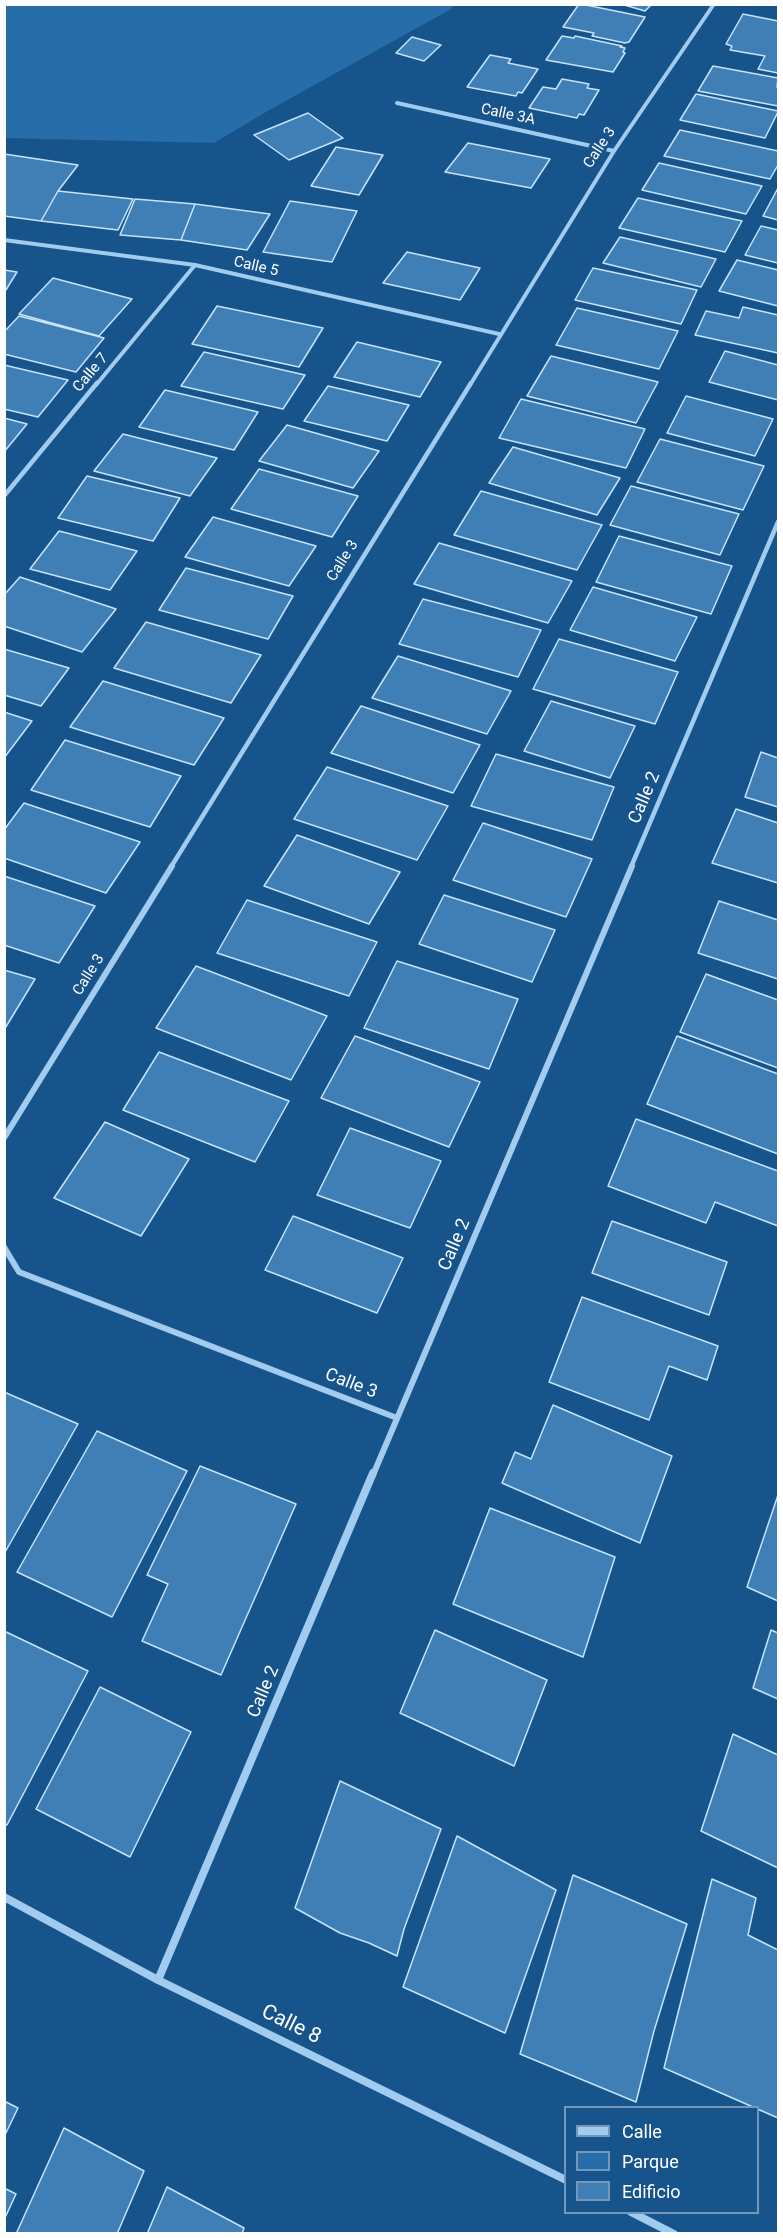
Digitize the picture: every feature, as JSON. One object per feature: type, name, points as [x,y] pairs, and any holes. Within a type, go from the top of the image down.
[{"type":"street","name":"Calle 3","points":[[4,1138],[499,334],[614,151],[714,4]]},
{"type":"street","name":"Calle 3A","points":[[397,103],[614,151]]},
{"type":"street","name":"Calle 5","points":[[4,240],[195,265],[499,334]]},
{"type":"street","name":"Calle 7","points":[[4,496],[195,265]]},
{"type":"street","name":"Calle 2","points":[[158,1980],[778,522]]},
{"type":"street","name":"Calle 3","points":[[4,1247],[19,1272],[398,1418]]},
{"type":"street","name":"Calle 8","points":[[4,1897],[158,1980],[564,2179]]},
{"type":"street","points":[[635,2214],[674,2234]]},
{"type":"green space","points":[[5,4],[454,5],[451,9],[214,143],[5,138]]},
{"type":"building","points":[[579,4],[645,17],[629,42],[625,43],[592,36],[594,33],[563,27]]},
{"type":"building","points":[[621,4],[652,4],[645,11]]},
{"type":"building","points":[[743,14],[778,21],[778,73],[758,69],[765,56],[730,50],[732,46],[726,44]]},
{"type":"building","points":[[562,36],[574,38],[575,36],[622,46],[620,47],[625,48],[623,52],[625,53],[613,72],[546,60]]},
{"type":"building","points":[[412,37],[441,45],[424,61],[396,53]]},
{"type":"building","points":[[490,55],[511,59],[508,63],[538,69],[522,93],[518,92],[516,96],[467,87]]},
{"type":"building","points":[[713,66],[778,78],[778,106],[698,91]]},
{"type":"building","points":[[562,79],[589,84],[587,88],[599,90],[584,115],[579,114],[577,118],[529,108],[543,87],[556,89]]},
{"type":"building","points":[[696,94],[778,112],[765,138],[680,120]]},
{"type":"building","points":[[308,113],[343,138],[289,160],[254,135]]},
{"type":"building","points":[[680,130],[778,151],[778,165],[770,179],[664,156]]},
{"type":"building","points":[[468,143],[550,159],[531,188],[445,172]]},
{"type":"building","points":[[336,147],[383,155],[359,195],[311,186]]},
{"type":"building","points":[[4,154],[78,165],[58,191],[41,221],[4,216]]},
{"type":"building","points":[[659,163],[762,186],[746,214],[642,190]]},
{"type":"building","points":[[778,188],[778,220],[763,216]]},
{"type":"building","points":[[58,191],[133,199],[118,230],[41,221]]},
{"type":"building","points":[[638,198],[742,221],[725,252],[619,228]]},
{"type":"building","points":[[135,199],[195,204],[181,240],[120,235]]},
{"type":"building","points":[[290,201],[357,211],[332,262],[263,252]]},
{"type":"building","points":[[195,204],[270,214],[247,250],[181,240]]},
{"type":"building","points":[[761,226],[778,230],[778,263],[745,255]]},
{"type":"building","points":[[620,237],[716,259],[701,287],[603,263]]},
{"type":"building","points":[[407,252],[480,268],[460,300],[383,283]]},
{"type":"building","points":[[737,260],[778,270],[778,306],[719,291]]},
{"type":"building","points":[[593,268],[697,290],[681,324],[575,300]]},
{"type":"building","points":[[4,270],[17,272],[4,293]]},
{"type":"building","points":[[53,278],[132,299],[99,336],[19,314]]},
{"type":"building","points":[[217,306],[323,328],[299,367],[192,344]]},
{"type":"building","points":[[743,307],[778,315],[778,353],[695,335],[706,311],[739,318]]},
{"type":"building","points":[[577,308],[678,331],[659,369],[556,345]]},
{"type":"building","points":[[19,316],[104,338],[76,372],[4,354],[4,332]]},
{"type":"building","points":[[357,342],[441,362],[420,397],[334,377]]},
{"type":"building","points":[[725,351],[778,365],[778,400],[709,382]]},
{"type":"building","points":[[204,352],[305,375],[283,409],[181,386]]},
{"type":"building","points":[[551,356],[658,382],[636,423],[527,396]]},
{"type":"building","points":[[4,365],[68,380],[38,417],[4,409]]},
{"type":"building","points":[[328,386],[409,405],[387,441],[304,421]]},
{"type":"building","points":[[165,390],[258,412],[234,450],[139,427]]},
{"type":"building","points":[[686,396],[773,419],[755,456],[667,433]]},
{"type":"building","points":[[521,399],[645,429],[626,468],[499,438]]},
{"type":"building","points":[[4,418],[27,424],[4,452]]},
{"type":"building","points":[[287,425],[379,451],[353,488],[259,461]]},
{"type":"building","points":[[123,434],[217,458],[190,496],[94,471]]},
{"type":"building","points":[[660,439],[764,466],[743,510],[637,482]]},
{"type":"building","points":[[513,447],[620,478],[597,515],[489,483]]},
{"type":"building","points":[[259,469],[358,496],[332,537],[231,509]]},
{"type":"building","points":[[87,476],[180,498],[153,541],[58,518]]},
{"type":"building","points":[[631,486],[739,514],[720,555],[610,525]]},
{"type":"building","points":[[481,491],[602,525],[577,570],[454,535]]},
{"type":"building","points":[[213,517],[316,546],[289,586],[185,557]]},
{"type":"building","points":[[59,531],[137,551],[110,590],[30,569]]},
{"type":"building","points":[[619,536],[732,566],[711,614],[596,582]]},
{"type":"building","points":[[439,543],[572,581],[548,623],[414,584]]},
{"type":"building","points":[[186,568],[293,596],[268,639],[159,610]]},
{"type":"building","points":[[20,577],[116,609],[82,652],[4,626],[4,595]]},
{"type":"building","points":[[593,587],[697,617],[675,661],[570,630]]},
{"type":"building","points":[[423,599],[541,630],[518,677],[399,644]]},
{"type":"building","points":[[146,622],[261,655],[231,703],[114,668]]},
{"type":"building","points":[[559,639],[678,672],[655,724],[533,689]]},
{"type":"building","points":[[4,649],[69,668],[41,706],[4,695]]},
{"type":"building","points":[[398,656],[511,691],[487,734],[372,698]]},
{"type":"building","points":[[103,681],[224,718],[194,765],[70,727]]},
{"type":"building","points":[[551,701],[635,726],[610,778],[524,751]]},
{"type":"building","points":[[361,706],[480,745],[453,793],[331,753]]},
{"type":"building","points":[[4,712],[32,721],[4,758]]},
{"type":"building","points":[[65,740],[181,776],[150,827],[31,790]]},
{"type":"building","points":[[761,752],[778,758],[778,807],[745,797]]},
{"type":"building","points":[[496,754],[614,787],[592,840],[471,806]]},
{"type":"building","points":[[327,767],[448,806],[417,860],[294,819]]},
{"type":"building","points":[[24,803],[140,842],[106,893],[4,858],[4,830]]},
{"type":"building","points":[[736,809],[778,823],[778,883],[712,863]]},
{"type":"building","points":[[483,823],[592,859],[566,917],[453,880]]},
{"type":"building","points":[[297,835],[400,872],[369,924],[264,886]]},
{"type":"building","points":[[4,876],[95,906],[59,963],[4,945]]},
{"type":"building","points":[[444,895],[555,930],[532,982],[419,944]]},
{"type":"building","points":[[247,900],[377,942],[349,996],[217,953]]},
{"type":"building","points":[[719,901],[778,920],[778,979],[698,953]]},
{"type":"building","points":[[397,961],[518,999],[489,1069],[364,1028]]},
{"type":"building","points":[[196,966],[327,1016],[291,1080],[156,1028]]},
{"type":"building","points":[[4,970],[35,979],[4,1030]]},
{"type":"building","points":[[706,974],[778,1000],[778,1068],[680,1032]]},
{"type":"building","points":[[355,1036],[480,1082],[449,1147],[321,1098]]},
{"type":"building","points":[[677,1036],[778,1074],[778,1154],[647,1104]]},
{"type":"building","points":[[159,1052],[289,1101],[255,1162],[123,1110]]},
{"type":"building","points":[[636,1119],[778,1171],[778,1226],[715,1202],[706,1223],[608,1186]]},
{"type":"building","points":[[105,1122],[189,1159],[141,1236],[54,1198]]},
{"type":"building","points":[[350,1128],[441,1161],[410,1228],[317,1195]]},
{"type":"building","points":[[293,1216],[403,1258],[377,1313],[265,1270]]},
{"type":"building","points":[[612,1221],[727,1262],[709,1315],[592,1273]]},
{"type":"building","points":[[582,1297],[718,1346],[707,1380],[669,1366],[649,1420],[549,1382]]},
{"type":"building","points":[[4,1392],[78,1424],[4,1554]]},
{"type":"building","points":[[553,1405],[672,1456],[640,1543],[502,1483],[515,1452],[531,1459]]},
{"type":"building","points":[[97,1431],[187,1471],[112,1617],[17,1572]]},
{"type":"building","points":[[200,1466],[296,1504],[221,1675],[142,1641],[168,1584],[147,1575]]},
{"type":"building","points":[[778,1495],[778,1601],[747,1587]]},
{"type":"building","points":[[490,1508],[615,1557],[583,1657],[453,1604]]},
{"type":"building","points":[[435,1630],[547,1680],[514,1766],[400,1713]]},
{"type":"building","points":[[771,1630],[778,1633],[778,1699],[753,1688]]},
{"type":"building","points":[[4,1631],[88,1671],[7,1825],[4,1824]]},
{"type":"building","points":[[100,1687],[191,1732],[130,1857],[36,1809]]},
{"type":"building","points":[[733,1734],[778,1755],[778,1868],[701,1831]]},
{"type":"building","points":[[340,1781],[441,1829],[404,1929],[397,1956],[340,1933],[295,1908]]},
{"type":"building","points":[[457,1836],[556,1890],[505,2033],[403,1987]]},
{"type":"building","points":[[573,1875],[687,1924],[654,2031],[636,2102],[520,2054]]},
{"type":"building","points":[[712,1879],[756,1898],[748,1935],[778,1950],[778,2118],[759,2110],[759,2106],[751,2106],[664,2068]]},
{"type":"building","points":[[4,2101],[18,2108],[4,2137]]},
{"type":"building","points":[[64,2128],[144,2171],[117,2234],[16,2234]]},
{"type":"building","points":[[167,2187],[244,2228],[242,2234],[147,2234]]},
{"type":"building","points":[[4,2188],[16,2194],[4,2220]]}]
